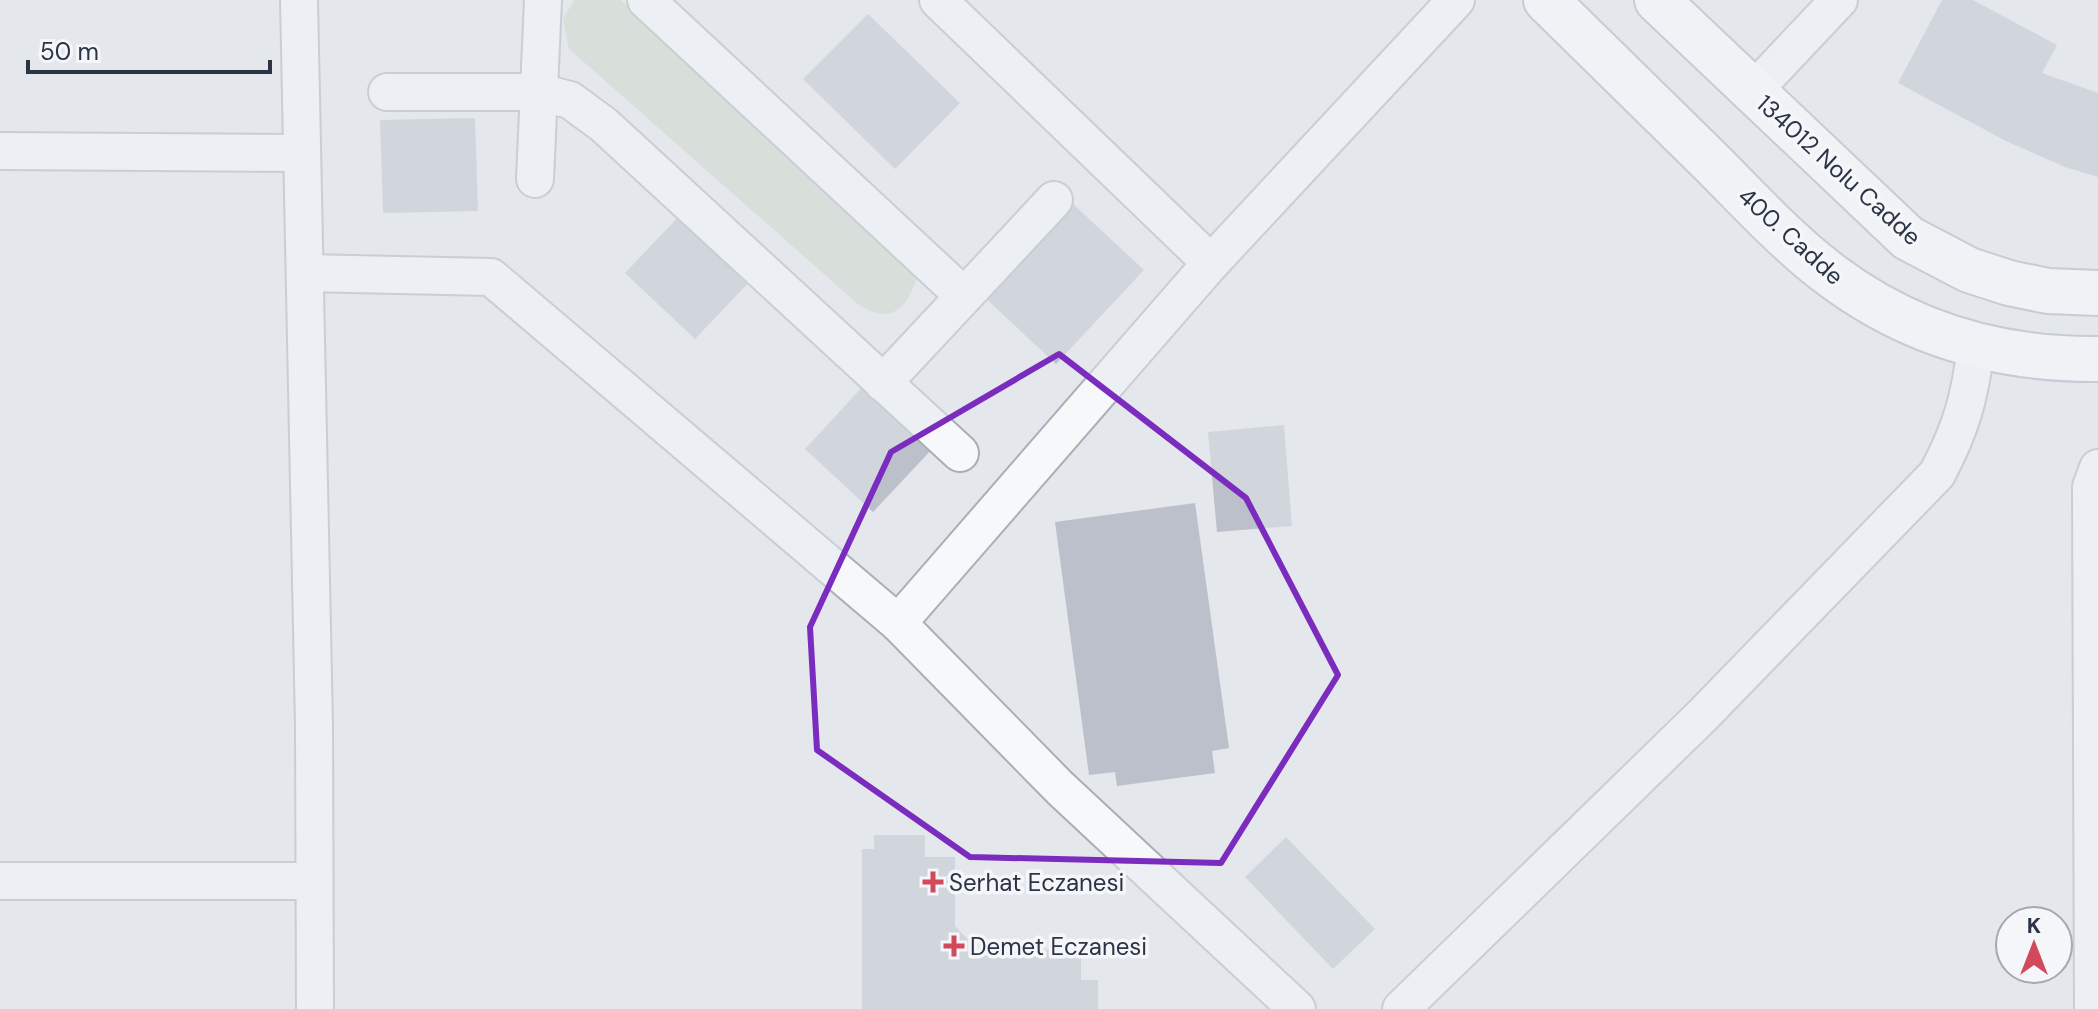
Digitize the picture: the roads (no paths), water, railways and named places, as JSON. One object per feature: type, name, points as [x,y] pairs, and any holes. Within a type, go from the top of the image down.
[{"type":"main road","name":"400. Cadde","points":[[1546,0],[1782,232],[1830,274],[1877,307],[1925,330],[1976,347],[2030,357],[2098,359]]},
{"type":"main road","name":"134012 Nolu Cadde","points":[[1657,0],[1908,238],[1969,270],[2009,283],[2048,291],[2098,293]]},
{"type":"street","points":[[299,0],[315,1009]]},
{"type":"street","points":[[535,179],[543,0]]},
{"type":"street","points":[[646,0],[964,296]]},
{"type":"street","points":[[938,0],[1211,263]]},
{"type":"street","points":[[898,623],[1211,263],[1456,0]]},
{"type":"street","points":[[1753,91],[1839,0]]},
{"type":"street","points":[[387,92],[539,92],[570,100],[604,125],[960,453]]},
{"type":"street","points":[[0,151],[302,153]]},
{"type":"street","points":[[883,383],[1054,200]]},
{"type":"street","points":[[305,273],[491,277],[898,623],[1060,788],[1297,1009]]},
{"type":"street","points":[[1401,1009],[1702,716],[1937,474],[1956,439],[1971,391],[1976,347]]},
{"type":"street","points":[[2098,468],[2091,487],[2093,1008],[2098,1008]]},
{"type":"street","points":[[0,881],[314,881]]},
{"type":"place","name":"Serhat Eczanesi","points":[[933,882]]},
{"type":"place","name":"Demet Eczanesi","points":[[954,946]]}]
